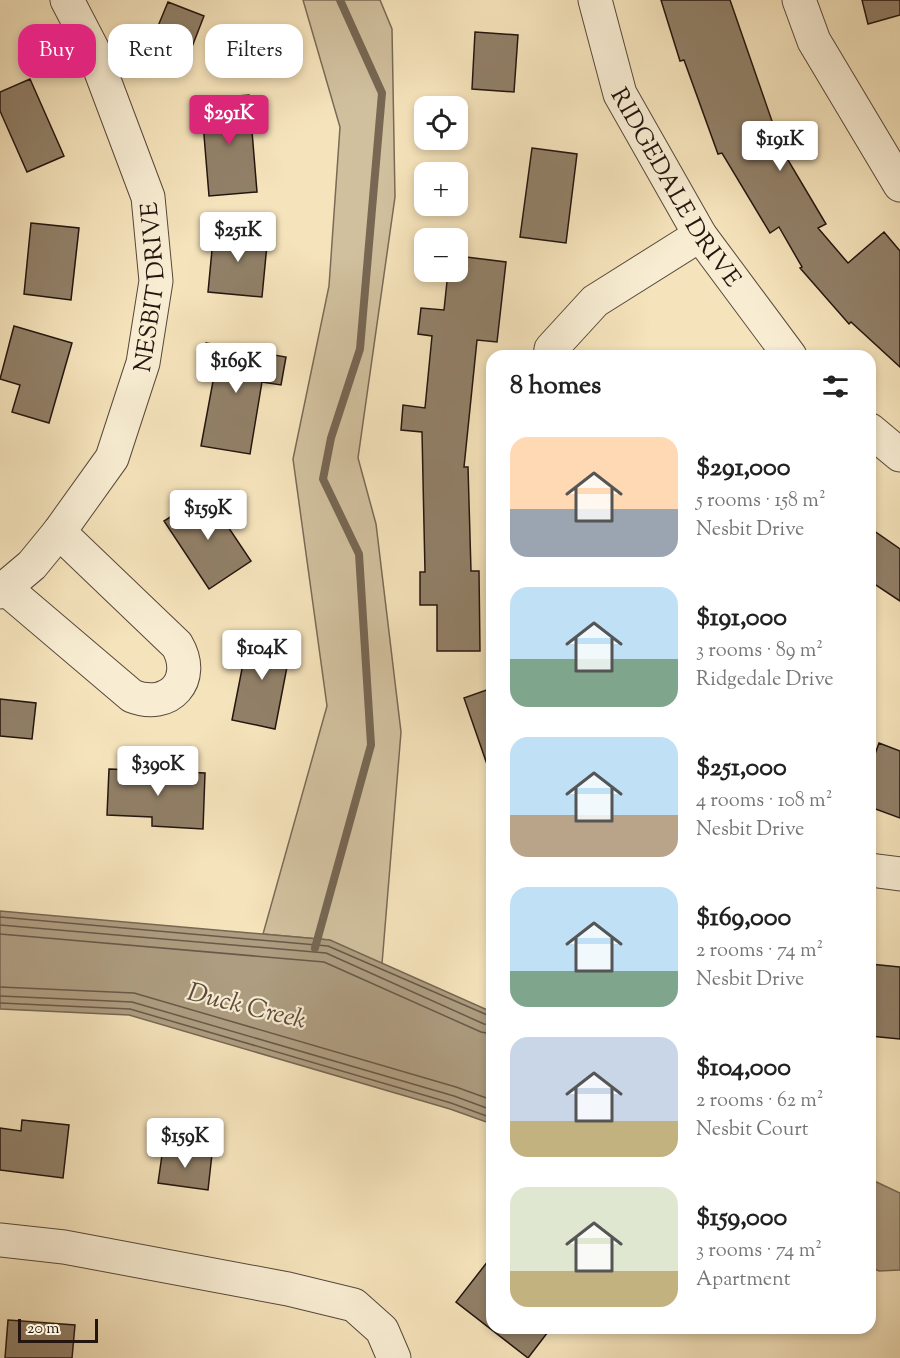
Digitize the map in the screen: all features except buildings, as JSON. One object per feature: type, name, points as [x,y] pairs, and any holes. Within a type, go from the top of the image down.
[{"type":"street","name":"NESBIT DRIVE","points":[[3,590],[32,565],[112,458],[143,363],[156,281],[148,197],[92,48],[67,0]]},
{"type":"street","name":"RIDGEDALE DRIVE","points":[[595,0],[620,94],[700,235],[786,350]]},
{"type":"street","points":[[799,0],[814,41],[900,185]]},
{"type":"street","points":[[551,350],[595,301],[700,235]]},
{"type":"street","points":[[876,435],[900,455]]},
{"type":"street","points":[[3,590],[132,696],[142,700],[163,699],[180,685],[185,664],[177,645],[59,531]]},
{"type":"street","points":[[876,871],[900,874]]},
{"type":"street","points":[[0,1240],[64,1247],[288,1289],[354,1305],[382,1330],[394,1358]]},
{"type":"shaded area","points":[[303,0],[380,0],[392,29],[395,197],[358,458],[376,524],[401,732],[382,964],[329,940],[263,934],[327,706],[293,459],[329,286],[340,127]]},
{"type":"water","name":"Duck Creek","points":[[0,911],[330,940],[486,1009],[486,1122],[450,1109],[129,1015],[0,1009]]},
{"type":"water","points":[[876,1182],[900,1193],[900,1270],[876,1270]]},
{"type":"waterway","points":[[315,948],[371,745],[359,554],[323,479],[331,438],[360,349],[382,93],[340,0]]}]
